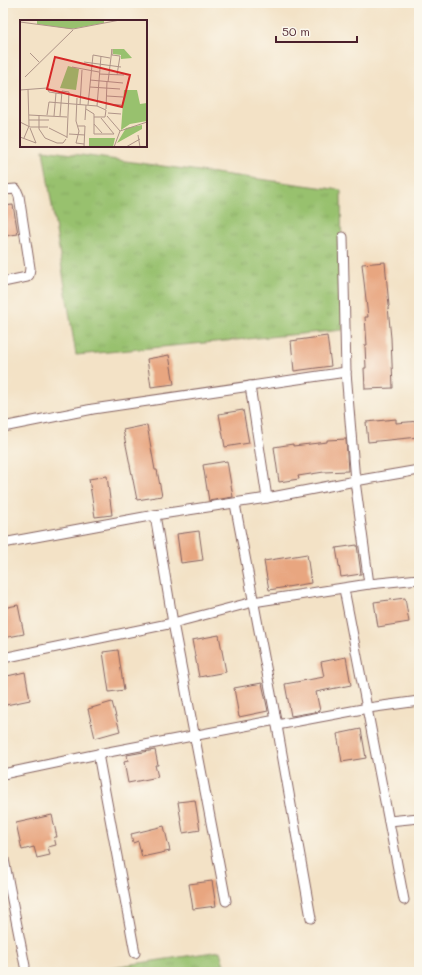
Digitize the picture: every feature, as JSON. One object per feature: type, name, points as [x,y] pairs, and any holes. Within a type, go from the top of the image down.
[{"type":"street","points":[[3,190],[16,189],[19,196],[30,275],[3,282]]},
{"type":"street","points":[[343,237],[346,372],[355,481],[369,584]]},
{"type":"street","points":[[3,427],[93,409],[346,372]]},
{"type":"street","points":[[250,386],[267,498]]},
{"type":"street","points":[[3,542],[155,515],[235,504],[419,470]]},
{"type":"street","points":[[235,504],[277,722],[311,918]]},
{"type":"street","points":[[155,515],[173,623],[226,901]]},
{"type":"street","points":[[3,658],[173,623],[253,602],[369,584],[419,579]]},
{"type":"street","points":[[344,589],[404,900]]},
{"type":"street","points":[[3,774],[194,735],[419,701]]},
{"type":"street","points":[[98,754],[135,953]]},
{"type":"street","points":[[389,821],[419,818]]},
{"type":"street","points":[[3,854],[25,966]]},
{"type":"green space","points":[[43,150],[341,190],[343,330],[76,355]]},
{"type":"green space","points":[[220,951],[226,972],[80,972]]},
{"type":"building","points":[[13,205],[18,234],[3,236],[3,206]]},
{"type":"building","points":[[385,262],[389,306],[393,388],[365,389],[365,345],[367,345],[365,317],[368,317],[362,264]]},
{"type":"building","points":[[327,336],[331,366],[294,371],[291,341]]},
{"type":"building","points":[[169,355],[174,384],[151,387],[147,359]]},
{"type":"building","points":[[243,410],[249,443],[225,447],[219,414]]},
{"type":"building","points":[[396,419],[396,423],[419,421],[419,437],[368,442],[366,422]]},
{"type":"building","points":[[147,425],[155,470],[157,470],[162,496],[137,500],[123,430]]},
{"type":"building","points":[[346,439],[348,471],[324,472],[298,476],[299,479],[279,482],[274,447]]},
{"type":"building","points":[[227,461],[233,497],[209,501],[203,465]]},
{"type":"building","points":[[107,476],[112,515],[95,517],[89,479]]},
{"type":"building","points":[[199,531],[203,560],[181,563],[177,534]]},
{"type":"building","points":[[357,545],[361,574],[341,577],[336,548]]},
{"type":"building","points":[[307,554],[311,583],[269,590],[264,561]]},
{"type":"building","points":[[405,598],[409,622],[378,627],[374,602]]},
{"type":"building","points":[[18,605],[24,634],[3,638],[3,608]]},
{"type":"building","points":[[219,635],[226,672],[199,677],[192,640]]},
{"type":"building","points":[[118,650],[124,690],[109,692],[103,652]]},
{"type":"building","points":[[346,657],[351,685],[316,692],[320,711],[291,716],[285,684],[324,677],[321,662]]},
{"type":"building","points":[[25,672],[30,700],[6,705],[3,677]]},
{"type":"building","points":[[262,683],[268,711],[239,717],[234,688]]},
{"type":"building","points":[[112,702],[120,731],[95,738],[88,709]]},
{"type":"building","points":[[361,729],[366,758],[342,762],[337,734]]},
{"type":"building","points":[[155,750],[158,765],[155,765],[158,777],[128,783],[124,762],[128,761],[127,755]]},
{"type":"building","points":[[195,800],[200,830],[183,833],[178,802]]},
{"type":"building","points":[[52,815],[57,837],[54,837],[56,845],[48,847],[50,855],[37,858],[34,847],[22,850],[16,823]]},
{"type":"building","points":[[164,826],[170,851],[142,857],[138,841],[133,843],[131,834]]},
{"type":"building","points":[[212,881],[216,906],[193,909],[189,884]]}]
